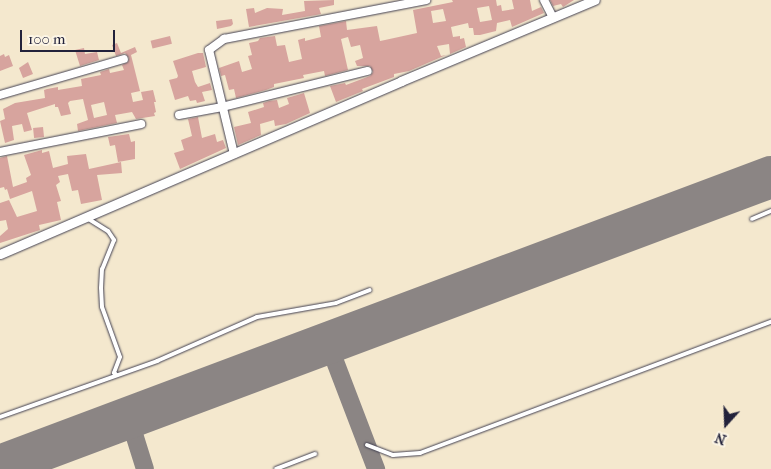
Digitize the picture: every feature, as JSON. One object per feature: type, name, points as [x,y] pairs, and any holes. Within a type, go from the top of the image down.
[{"type":"street","points":[[234,154],[209,50],[224,39],[426,0]]},
{"type":"street","points":[[544,0],[553,18]]},
{"type":"street","points":[[0,254],[401,81],[595,0]]},
{"type":"street","points":[[0,95],[124,59]]},
{"type":"street","points":[[179,115],[222,107],[368,70]]},
{"type":"street","points":[[0,152],[141,124]]},
{"type":"lane","points":[[752,219],[771,211]]},
{"type":"lane","points":[[86,217],[108,231],[114,240],[102,269],[101,288],[102,307],[120,357],[114,373],[116,374]]},
{"type":"lane","points":[[0,417],[165,357],[257,317],[336,303],[370,290]]},
{"type":"lane","points":[[367,445],[394,455],[420,453],[771,322]]},
{"type":"lane","points":[[276,469],[315,454]]},
{"type":"building","points":[[334,0],[334,5],[319,8],[321,14],[249,27],[246,9],[254,8],[255,13],[267,8],[283,9],[282,15],[305,11],[304,1]]},
{"type":"building","points":[[452,0],[496,0],[497,6],[501,5],[502,11],[514,9],[512,0],[530,0],[532,11],[541,7],[544,13],[512,27],[510,20],[497,23],[496,31],[480,35],[474,35],[473,28],[469,28],[468,23],[451,27],[453,37],[460,36],[460,39],[464,38],[466,47],[450,54],[449,44],[437,46],[441,56],[446,55],[409,71],[394,74],[394,77],[362,89],[363,91],[336,102],[330,86],[345,83],[346,85],[370,76],[373,72],[370,66],[357,66],[355,61],[363,58],[360,45],[351,47],[348,37],[341,39],[348,70],[325,76],[324,71],[303,75],[304,78],[274,84],[274,87],[266,90],[236,98],[234,89],[229,90],[225,75],[221,76],[219,68],[239,61],[242,72],[252,69],[248,56],[252,55],[249,43],[258,41],[260,38],[275,36],[277,46],[285,45],[289,62],[302,59],[298,40],[305,38],[305,41],[321,37],[319,26],[346,21],[347,30],[377,26],[380,41],[417,33],[413,10],[453,2]],"holes":[[[489,6],[492,20],[480,22],[477,8]],[[443,9],[446,21],[433,23],[431,11]]]},
{"type":"building","points":[[550,0],[574,0],[563,7],[561,4],[553,6]]},
{"type":"building","points":[[232,19],[233,24],[231,26],[217,29],[216,21]]},
{"type":"building","points":[[170,36],[172,44],[153,49],[151,41]]},
{"type":"building","points":[[117,43],[121,53],[135,47],[137,52],[131,55],[140,91],[131,93],[133,102],[143,100],[141,92],[153,90],[156,102],[154,102],[155,116],[136,119],[132,112],[115,115],[117,123],[78,131],[77,124],[88,120],[83,99],[70,101],[68,103],[71,114],[61,116],[55,104],[27,113],[32,130],[24,132],[22,124],[12,126],[14,140],[5,143],[0,121],[5,119],[3,109],[15,103],[45,98],[44,90],[47,89],[58,87],[58,90],[82,86],[81,79],[101,75],[100,72],[109,69],[110,73],[124,70],[122,65],[128,62],[129,58],[125,53],[116,56],[112,45]],"holes":[[[104,102],[107,115],[94,118],[91,105]]]},
{"type":"building","points":[[84,48],[85,54],[97,52],[99,60],[80,66],[75,50]]},
{"type":"building","points":[[203,53],[206,67],[192,71],[195,82],[198,87],[210,83],[212,90],[202,92],[205,101],[197,103],[196,100],[190,101],[188,96],[175,100],[169,80],[178,76],[173,61]]},
{"type":"building","points":[[4,54],[5,57],[9,55],[13,66],[0,71],[0,56]]},
{"type":"building","points":[[28,62],[33,74],[23,78],[19,68]]},
{"type":"building","points":[[304,93],[310,113],[286,124],[275,126],[274,120],[260,124],[261,135],[238,145],[234,127],[251,123],[248,112],[264,107],[263,103],[269,101],[277,100],[279,108],[289,104],[287,98]]},
{"type":"building","points":[[198,117],[202,138],[215,134],[217,142],[223,140],[226,148],[180,169],[174,153],[184,150],[181,140],[192,136],[188,119]]},
{"type":"building","points":[[43,127],[44,137],[34,138],[33,128]]},
{"type":"building","points":[[129,134],[131,142],[135,141],[135,159],[118,162],[115,145],[110,146],[108,137]]},
{"type":"building","points":[[42,150],[42,153],[49,151],[53,168],[68,164],[67,156],[86,154],[89,169],[121,162],[122,173],[97,175],[102,200],[81,204],[78,190],[72,191],[68,174],[58,176],[60,182],[56,185],[61,201],[57,202],[61,220],[39,225],[40,230],[0,243],[0,236],[8,229],[6,220],[0,221],[0,203],[9,200],[17,217],[37,211],[32,191],[10,199],[7,189],[5,190],[4,187],[0,188],[0,158],[7,156],[13,187],[27,182],[26,178],[31,175],[24,155]]},
{"type":"taxiway","points":[[328,343],[376,469]]},
{"type":"taxiway","points":[[129,418],[145,469]]},
{"type":"runway","points":[[0,466],[771,177]]}]
